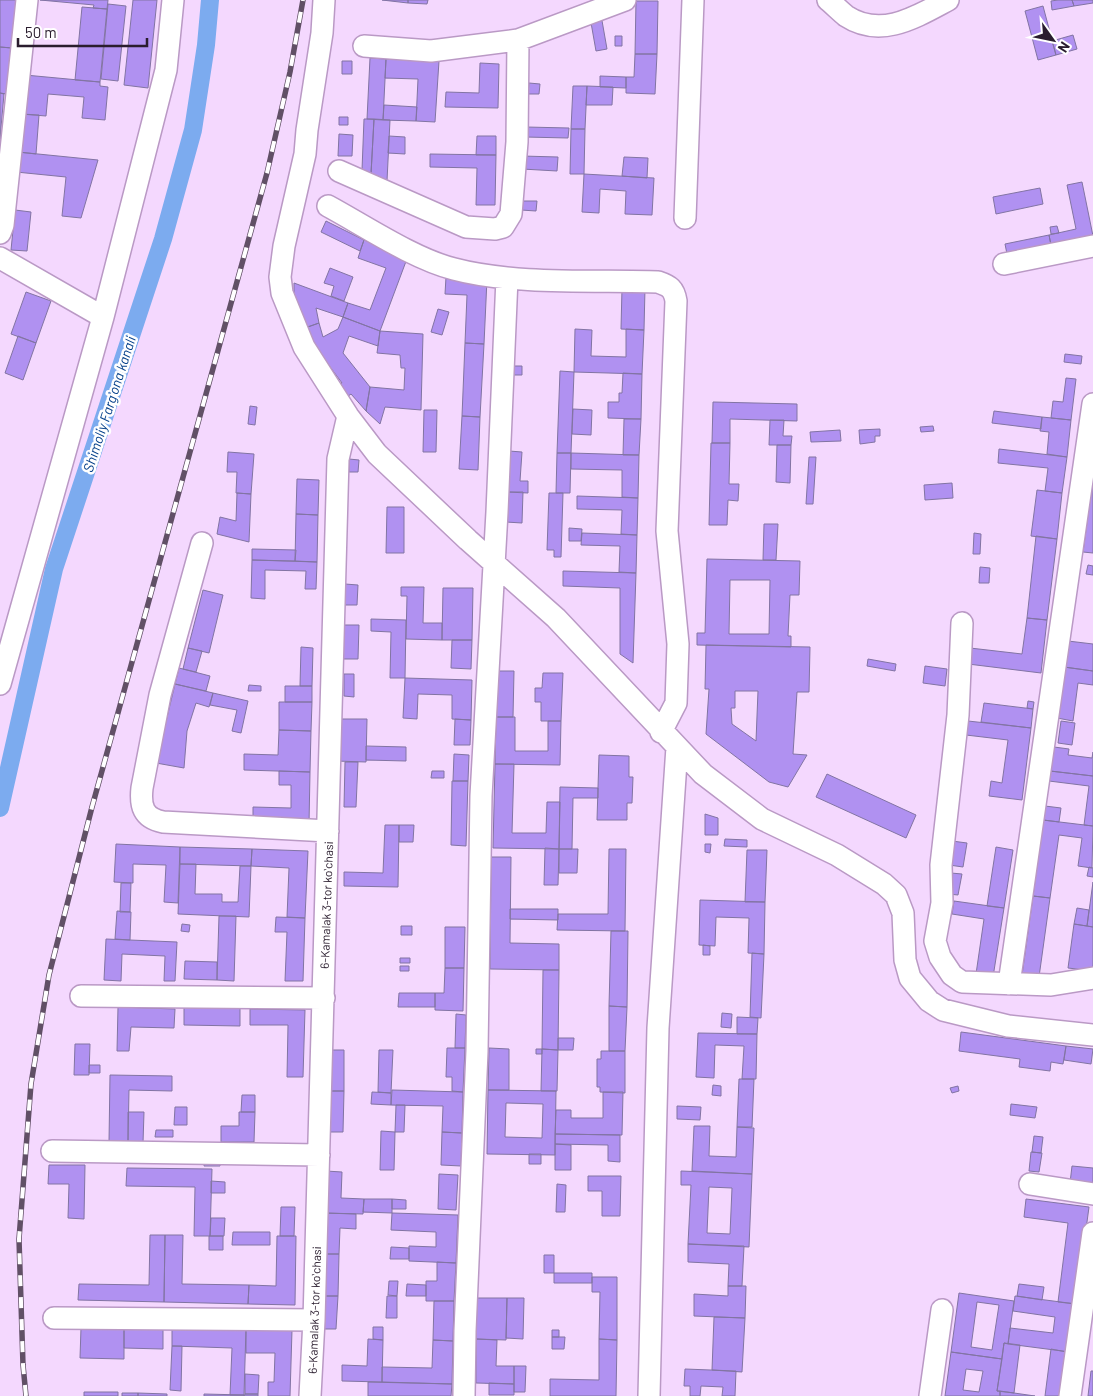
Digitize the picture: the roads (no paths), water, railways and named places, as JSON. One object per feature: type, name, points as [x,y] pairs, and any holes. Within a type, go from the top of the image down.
[{"type":"street","points":[[0,234],[4,225],[27,0]]},
{"type":"street","points":[[0,684],[103,317],[166,70],[173,0]]},
{"type":"street","points":[[324,0],[322,33],[305,154],[284,246],[280,277],[284,298],[304,346],[348,416],[377,454],[556,618],[661,732],[703,774],[762,819],[837,855],[884,884],[896,895],[903,913],[905,960],[910,978],[929,1001],[943,1010],[1008,1026],[1093,1035]]},
{"type":"street","points":[[364,46],[431,51],[518,40],[625,0]]},
{"type":"street","points":[[686,218],[693,0]]},
{"type":"street","points":[[828,0],[847,16],[860,22],[881,27],[916,18],[948,0]]},
{"type":"street","points":[[339,171],[466,227],[495,229],[503,227],[511,214],[517,142],[518,40]]},
{"type":"street","points":[[328,206],[416,254],[453,269],[507,278],[658,282],[674,291],[676,301],[667,531],[678,644],[676,703],[661,732]]},
{"type":"street","points":[[1004,264],[1093,246]]},
{"type":"street","points":[[0,258],[103,317]]},
{"type":"street","points":[[464,1396],[477,1050],[481,796],[507,278]]},
{"type":"street","points":[[1009,984],[1093,404]]},
{"type":"street","name":"6-Kamalak 3-tor koʻchasi","points":[[310,1396],[324,998],[338,459],[348,416]]},
{"type":"street","points":[[202,543],[160,694],[142,788],[140,803],[142,810],[154,820],[163,822],[328,831]]},
{"type":"street","points":[[962,623],[958,715],[941,865],[942,903],[935,941],[940,957],[952,975],[962,982],[1051,985],[1093,978]]},
{"type":"street","points":[[649,1396],[658,1028],[676,747]]},
{"type":"street","points":[[80,996],[324,998]]},
{"type":"street","points":[[52,1151],[319,1155]]},
{"type":"street","points":[[1030,1184],[1093,1194]]},
{"type":"street","points":[[1070,1396],[1093,1233]]},
{"type":"street","points":[[930,1396],[942,1310]]},
{"type":"street","points":[[54,1318],[314,1320]]},
{"type":"waterway","name":"Shimoliy Fargʻona kanali","points":[[0,808],[54,569],[163,239],[193,130],[206,45],[210,0]]},
{"type":"railway","points":[[26,1396],[23,1365],[19,1239],[31,1084],[49,975],[92,807],[267,173],[290,72],[303,0]]}]
